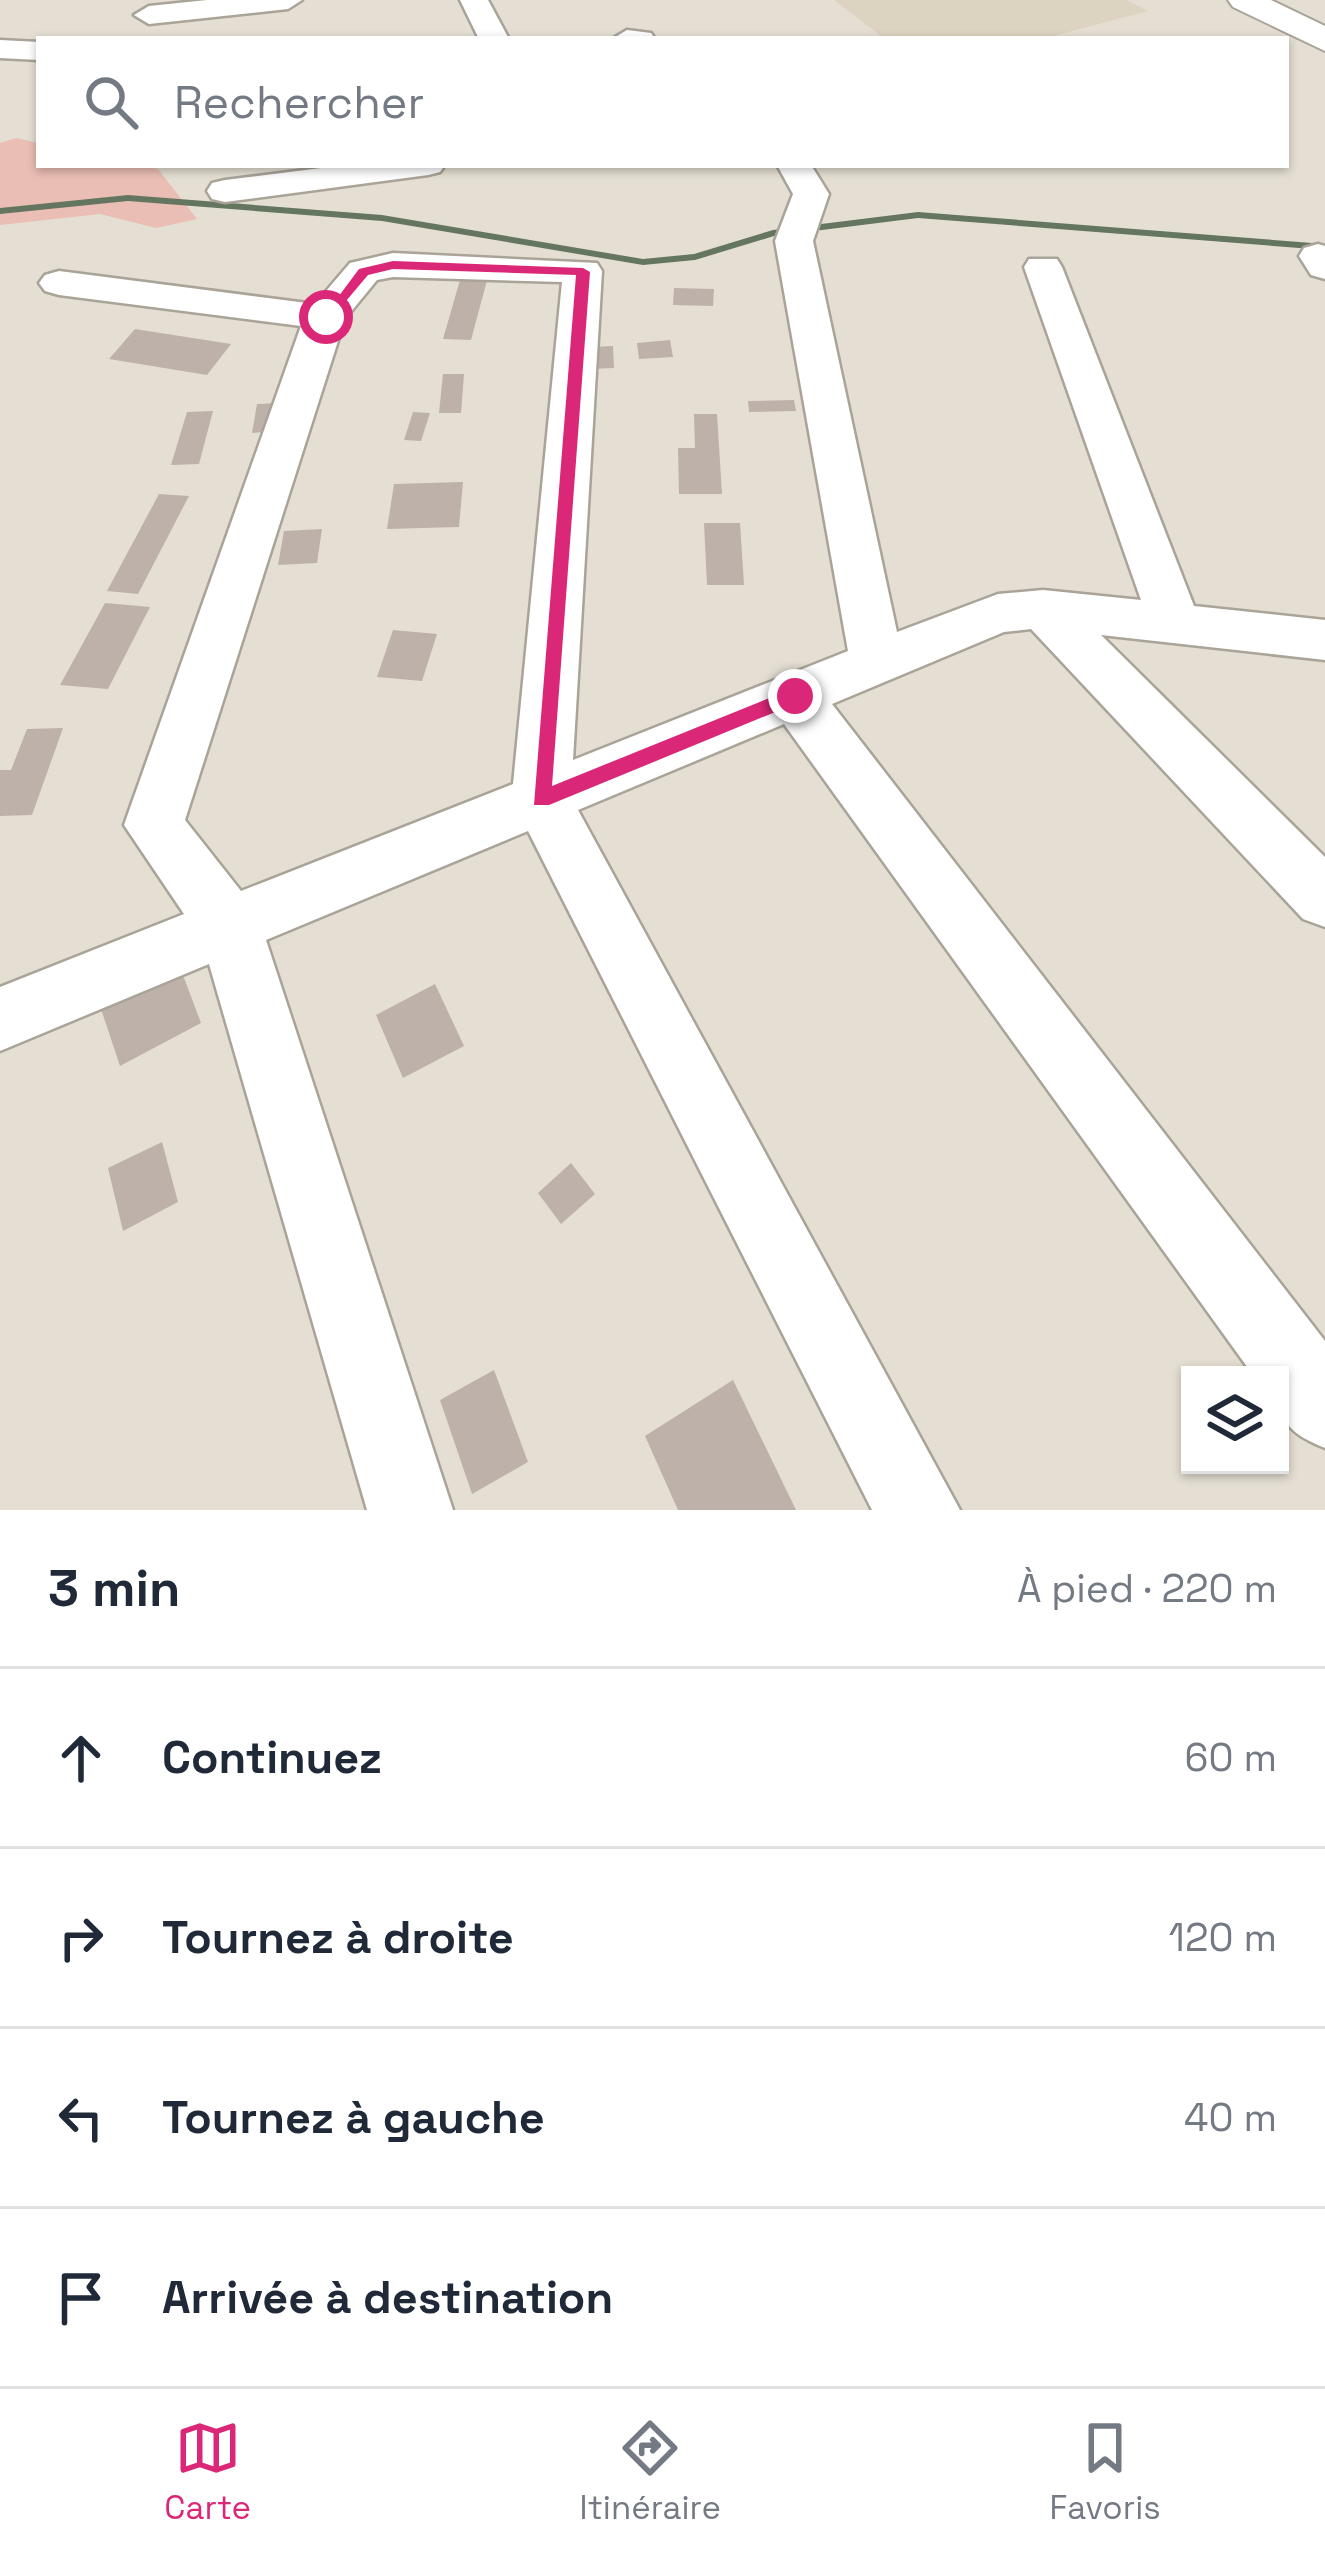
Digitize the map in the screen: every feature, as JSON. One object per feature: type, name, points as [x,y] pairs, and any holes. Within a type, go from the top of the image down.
[{"type":"street","points":[[131,36],[156,7],[288,0]]},
{"type":"street","points":[[474,0],[492,36]]},
{"type":"street","points":[[1245,0],[1323,38]]},
{"type":"street","points":[[0,49],[36,51]]},
{"type":"street","points":[[225,191],[405,168]]},
{"type":"street","points":[[796,168],[811,194],[794,241],[877,662]]},
{"type":"street","points":[[410,1510],[230,926],[154,825],[326,317],[364,272],[393,265],[583,272],[542,799],[917,1510]]},
{"type":"street","points":[[1042,267],[1174,620]]},
{"type":"street","points":[[59,283],[326,317]]},
{"type":"street","points":[[1043,609],[1325,899]]},
{"type":"street","points":[[0,1019],[998,613],[1043,609],[1325,640]]},
{"type":"street","points":[[795,696],[1325,1407]]},
{"type":"shaded area","points":[[834,0],[1126,0],[1148,11],[1053,36],[881,36]]},
{"type":"shaded area","points":[[16,138],[36,142],[36,168],[158,169],[197,219],[156,228],[100,214],[0,225],[0,143]]},
{"type":"building","points":[[462,273],[489,273],[471,340],[443,339]]},
{"type":"building","points":[[674,288],[714,289],[713,306],[673,305]]},
{"type":"building","points":[[135,329],[231,344],[207,375],[109,359]]},
{"type":"building","points":[[670,340],[673,357],[639,359],[637,343]]},
{"type":"building","points":[[613,346],[614,368],[590,369],[590,347]]},
{"type":"building","points":[[443,374],[464,374],[461,413],[439,413]]},
{"type":"building","points":[[794,400],[796,411],[749,412],[748,401]]},
{"type":"building","points":[[282,403],[278,431],[252,433],[257,404]]},
{"type":"building","points":[[213,411],[199,464],[171,465],[187,412]]},
{"type":"building","points":[[413,412],[430,413],[421,441],[404,440]]},
{"type":"building","points":[[694,414],[717,414],[722,494],[679,494],[678,448],[695,448]]},
{"type":"building","points":[[463,482],[459,527],[387,529],[394,484]]},
{"type":"building","points":[[159,494],[189,496],[138,594],[107,591]]},
{"type":"building","points":[[704,523],[740,523],[744,585],[707,585]]},
{"type":"building","points":[[322,529],[317,563],[278,565],[284,531]]},
{"type":"building","points":[[105,603],[150,607],[108,689],[60,685]]},
{"type":"building","points":[[393,630],[437,634],[422,681],[377,677]]},
{"type":"building","points":[[63,728],[32,815],[0,816],[0,770],[11,770],[27,729]]},
{"type":"building","points":[[178,962],[201,1023],[120,1066],[99,1003]]},
{"type":"building","points":[[435,984],[464,1046],[403,1078],[376,1015]]},
{"type":"building","points":[[162,1142],[178,1202],[123,1231],[108,1168]]},
{"type":"building","points":[[571,1163],[595,1194],[561,1224],[538,1193]]},
{"type":"building","points":[[494,1370],[528,1462],[472,1494],[440,1400]]},
{"type":"building","points":[[733,1380],[796,1510],[678,1510],[645,1436]]},
{"type":"waterway","points":[[0,211],[128,198],[382,218],[643,262],[695,257],[773,233],[918,215],[1325,247]]},
{"type":"route","points":[[326,317],[364,272],[393,265],[583,272],[542,799],[795,696]]}]
